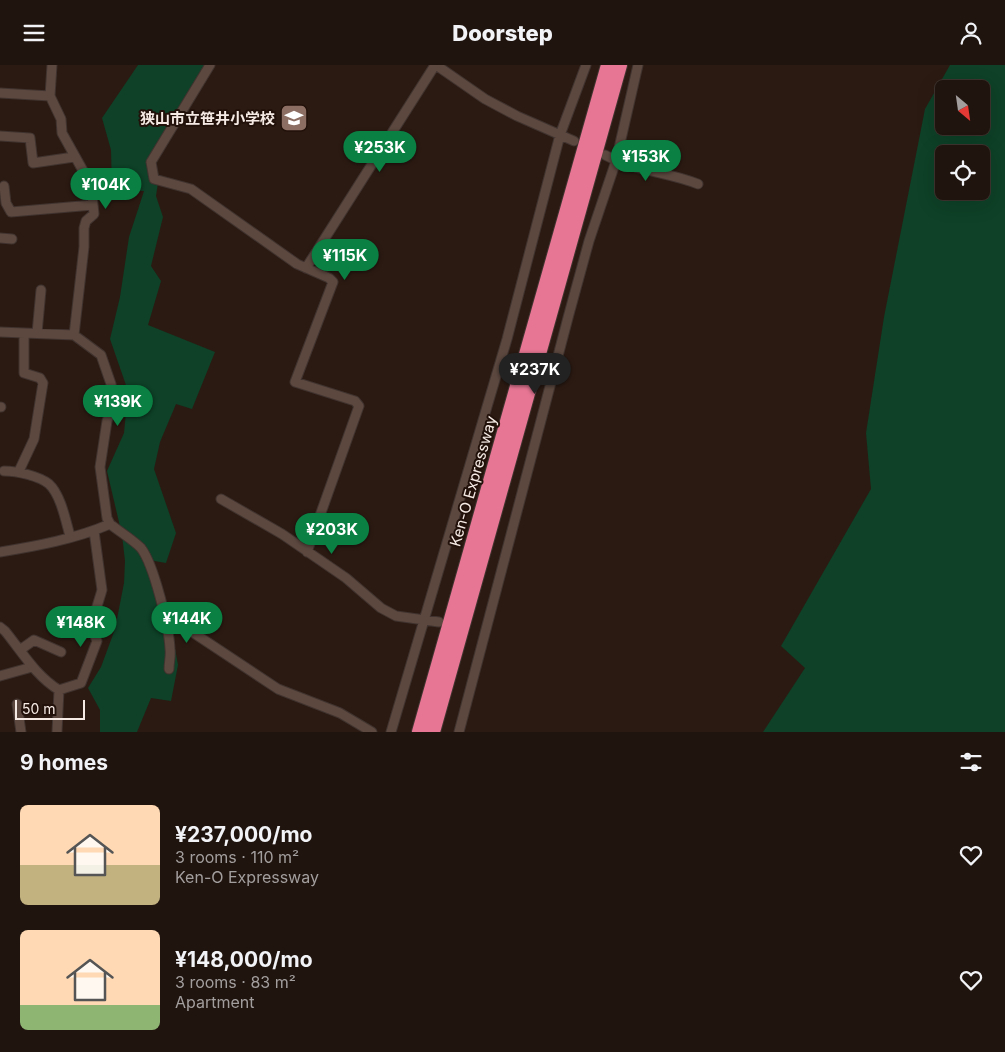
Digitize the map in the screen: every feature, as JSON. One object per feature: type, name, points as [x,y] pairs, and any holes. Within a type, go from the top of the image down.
[{"type":"highway","name":"Ken-O Expressway","points":[[419,732],[536,313],[608,65]]},
{"type":"highway","name":"Ken-O Expressway","points":[[433,732],[620,65]]},
{"type":"street","points":[[52,65],[50,96],[61,119],[62,133],[91,185],[94,214],[86,221],[84,228],[84,247],[74,335]]},
{"type":"street","points":[[210,65],[151,162],[154,179],[192,189],[297,264],[329,278],[333,282],[295,382],[355,401],[359,406],[307,552]]},
{"type":"street","points":[[306,268],[436,65],[485,99],[517,116],[574,141]]},
{"type":"street","points":[[391,732],[507,339],[560,135],[586,65]]},
{"type":"street","points":[[459,732],[589,241],[616,161],[638,65]]},
{"type":"street","points":[[0,93],[50,96]]},
{"type":"street","points":[[0,136],[30,138],[33,163],[74,157]]},
{"type":"street","points":[[605,155],[616,161],[680,177],[698,184]]},
{"type":"street","points":[[4,186],[6,203],[11,212],[93,205]]},
{"type":"street","points":[[0,238],[12,239]]},
{"type":"street","points":[[37,333],[41,290]]},
{"type":"street","points":[[0,332],[74,335],[101,355],[114,401],[107,421],[100,467],[107,518],[110,524],[142,550],[165,614],[170,650],[169,669]]},
{"type":"street","points":[[19,471],[34,439],[43,383],[40,378],[24,373],[24,333]]},
{"type":"street","points":[[4,471],[19,471],[50,485],[62,506],[70,536]]},
{"type":"street","points":[[221,499],[282,534],[346,578],[381,608],[396,616],[439,622]]},
{"type":"street","points":[[0,552],[40,545],[94,531],[110,524]]},
{"type":"street","points":[[0,627],[47,683],[59,690],[81,683],[97,641],[90,626],[102,590],[94,531]]},
{"type":"street","points":[[165,614],[278,689],[340,713],[372,732]]},
{"type":"street","points":[[20,650],[34,640],[61,651]]},
{"type":"street","points":[[0,676],[32,667]]},
{"type":"street","points":[[57,732],[59,690]]},
{"type":"street","points":[[17,704],[20,732]]},
{"type":"green space","points":[[138,65],[209,65],[153,166],[159,176],[156,196],[163,217],[151,266],[161,281],[148,325],[215,352],[192,409],[176,404],[160,442],[154,469],[176,533],[166,563],[143,559],[168,609],[178,665],[171,701],[151,698],[137,732],[100,732],[100,710],[88,688],[101,667],[115,629],[124,583],[125,561],[122,535],[107,471],[124,433],[128,391],[110,339],[120,297],[129,237],[144,191],[112,190],[111,150],[102,118]]},
{"type":"green space","points":[[950,65],[1005,65],[1005,732],[763,732],[805,668],[781,646],[871,489],[866,433],[884,317],[925,109],[935,91],[935,135],[990,135],[990,80],[941,80]]},
{"type":"place","name":"狭山市立笹井小学校","points":[[294,118]]}]
